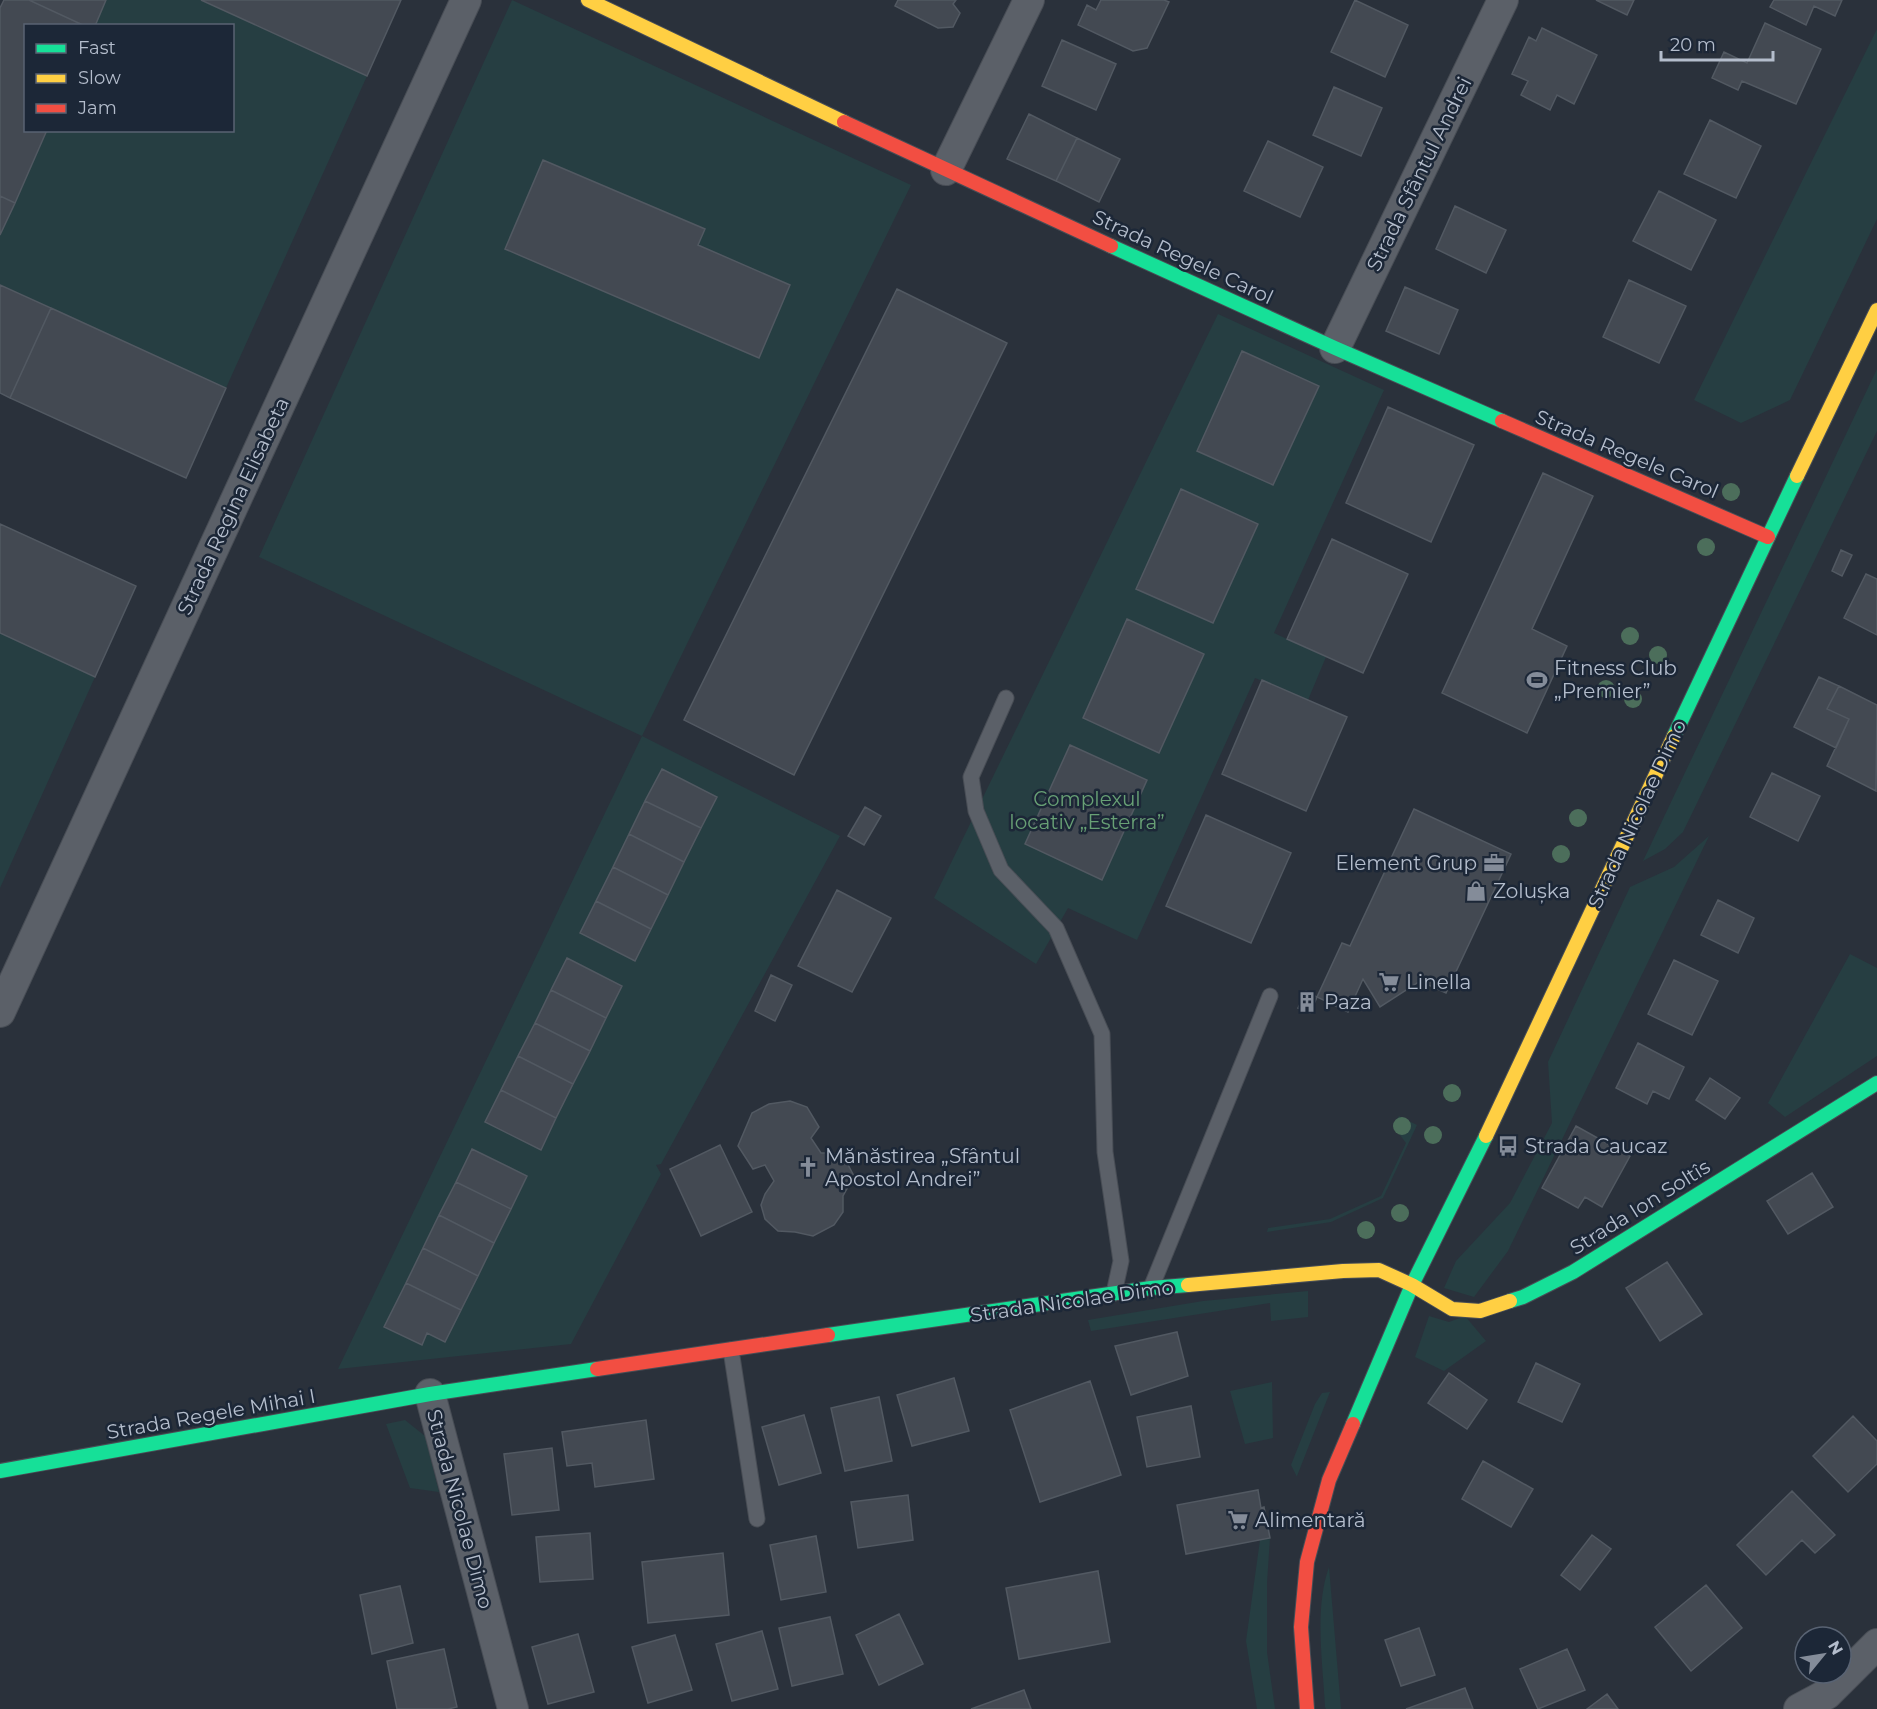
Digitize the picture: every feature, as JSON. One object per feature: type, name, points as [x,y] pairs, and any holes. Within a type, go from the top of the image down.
[{"type":"street","name":"Strada Regina Elisabeta","points":[[0,1012],[466,0]]},
{"type":"street","name":"Strada Regele Carol","points":[[588,0],[946,170],[1335,348],[1768,537]]},
{"type":"street","points":[[946,170],[1029,0]]},
{"type":"street","name":"Strada Sfântul Andrei","points":[[1335,348],[1503,0]]},
{"type":"street","name":"Strada Nicolae Dimo","points":[[1307,1709],[1302,1627],[1307,1562],[1329,1480],[1412,1285],[1487,1134],[1877,310]]},
{"type":"street","name":"Strada Ion Soltîs","points":[[1412,1285],[1452,1309],[1480,1311],[1523,1297],[1573,1272],[1877,1083]]},
{"type":"street","name":"Strada Nicolae Dimo","points":[[513,1709],[430,1394],[1151,1288],[1370,1270],[1379,1270],[1412,1285]]},
{"type":"street","name":"Strada Regele Mihai I","points":[[0,1471],[430,1394]]},
{"type":"street","points":[[1827,1694],[1877,1644]]},
{"type":"street","points":[[1799,1709],[1877,1672]]},
{"type":"lane","points":[[1006,698],[971,777],[976,811],[1001,870],[1056,928],[1102,1034],[1105,1152],[1121,1261],[1114,1293]]},
{"type":"lane","points":[[1151,1288],[1270,996]]},
{"type":"lane","points":[[731,1350],[757,1519]]},
{"type":"green space","points":[[106,0],[201,0],[367,76],[226,388],[0,285],[0,235],[47,132],[234,132],[234,24],[95,24]]},
{"type":"green space","points":[[512,0],[911,185],[642,736],[259,557]]},
{"type":"green space","points":[[1877,29],[1877,219],[1790,400],[1741,423],[1694,400]]},
{"type":"green space","name":"Complexul locativ „Esterra”","points":[[1218,314],[1384,390],[1274,633],[1326,657],[1308,700],[1255,678],[1137,940],[1068,908],[1036,964],[934,898]]},
{"type":"green space","points":[[1877,369],[1877,431],[1683,832],[1665,849],[1643,861]]},
{"type":"green space","points":[[0,633],[95,677],[0,888]]},
{"type":"green space","points":[[642,736],[840,836],[661,1164],[656,1165],[661,1174],[571,1344],[338,1369]]},
{"type":"green space","points":[[1709,836],[1508,1251],[1474,1297],[1444,1288],[1456,1261],[1510,1203],[1552,1123],[1548,1062],[1630,887],[1674,867]]},
{"type":"green space","points":[[1850,954],[1877,968],[1877,1056],[1785,1117],[1768,1103]]},
{"type":"green space","points":[[1399,1116],[1417,1125],[1383,1198],[1331,1222],[1267,1232],[1268,1228],[1330,1219],[1381,1196],[1406,1143],[1393,1126]]},
{"type":"green space","points":[[1308,1291],[1308,1317],[1271,1321],[1270,1303],[1091,1331],[1088,1320],[1203,1301]]},
{"type":"green space","points":[[1429,1316],[1449,1322],[1465,1316],[1486,1341],[1444,1371],[1415,1357]]},
{"type":"green space","points":[[1272,1382],[1273,1438],[1245,1444],[1230,1391]]},
{"type":"green space","points":[[1330,1392],[1297,1477],[1291,1465],[1315,1404],[1322,1393]]},
{"type":"green space","points":[[405,1420],[425,1436],[439,1492],[410,1488],[386,1424]]},
{"type":"green space","points":[[1270,1538],[1267,1583],[1267,1652],[1275,1709],[1257,1709],[1246,1641],[1260,1540]]},
{"type":"green space","points":[[1329,1567],[1341,1709],[1326,1709],[1325,1707],[1321,1618],[1324,1583]]},
{"type":"building","points":[[4,0],[29,0],[81,24],[24,24],[24,132],[46,132],[15,203],[0,196],[0,8]]},
{"type":"building","points":[[29,0],[106,0],[96,24],[81,24]]},
{"type":"building","points":[[201,0],[401,0],[367,76]]},
{"type":"building","points":[[898,0],[956,0],[953,4],[960,13],[953,27],[938,28],[895,6]]},
{"type":"building","points":[[1101,0],[1164,0],[1169,2],[1147,48],[1133,51],[1078,25],[1087,5],[1096,10]]},
{"type":"building","points":[[1355,0],[1408,25],[1385,77],[1331,52]]},
{"type":"building","points":[[1596,0],[1634,0],[1627,15]]},
{"type":"building","points":[[1774,0],[1842,0],[1835,16],[1814,6],[1806,25],[1770,7]]},
{"type":"building","points":[[1765,23],[1821,49],[1796,104],[1742,81],[1738,90],[1712,78],[1724,52],[1747,63]]},
{"type":"building","points":[[1542,28],[1597,55],[1574,104],[1557,95],[1550,110],[1521,95],[1528,81],[1512,74],[1529,37],[1536,41]]},
{"type":"building","points":[[1062,40],[1116,64],[1096,110],[1042,86]]},
{"type":"building","points":[[1334,87],[1382,108],[1361,156],[1313,135]]},
{"type":"building","points":[[1029,114],[1077,138],[1056,181],[1007,159]]},
{"type":"building","points":[[1710,120],[1761,146],[1736,198],[1684,174]]},
{"type":"building","points":[[1077,138],[1120,159],[1099,202],[1056,181]]},
{"type":"building","points":[[1268,141],[1323,167],[1300,217],[1244,191]]},
{"type":"building","points":[[543,160],[705,229],[698,245],[790,285],[759,358],[505,249]]},
{"type":"building","points":[[1659,191],[1716,220],[1691,270],[1633,241]]},
{"type":"building","points":[[0,196],[15,203],[0,235]]},
{"type":"building","points":[[1455,206],[1506,230],[1486,273],[1436,249]]},
{"type":"building","points":[[1629,280],[1686,306],[1659,363],[1603,337]]},
{"type":"building","points":[[0,285],[51,308],[10,398],[0,393]]},
{"type":"building","points":[[1405,287],[1458,310],[1439,354],[1386,331]]},
{"type":"building","points":[[897,289],[1007,343],[794,775],[684,720]]},
{"type":"building","points":[[51,308],[226,388],[186,478],[10,398]]},
{"type":"building","points":[[1242,351],[1319,386],[1273,485],[1197,451]]},
{"type":"building","points":[[1388,407],[1474,445],[1431,542],[1346,503]]},
{"type":"building","points":[[1543,473],[1593,496],[1532,629],[1567,646],[1527,733],[1442,693]]},
{"type":"building","points":[[1181,489],[1258,524],[1213,623],[1136,589]]},
{"type":"building","points":[[0,524],[136,586],[95,677],[0,633]]},
{"type":"building","points":[[1332,539],[1408,574],[1363,673],[1287,639]]},
{"type":"building","points":[[1841,550],[1852,555],[1842,576],[1832,571]]},
{"type":"building","points":[[1866,574],[1877,579],[1877,635],[1844,618]]},
{"type":"building","points":[[1127,619],[1204,654],[1159,753],[1083,718]]},
{"type":"building","points":[[1819,677],[1839,686],[1827,709],[1849,719],[1836,748],[1794,727]]},
{"type":"building","points":[[1262,680],[1347,717],[1306,811],[1222,774]]},
{"type":"building","points":[[1839,686],[1877,705],[1876,791],[1827,766],[1849,719],[1827,709]]},
{"type":"building","points":[[1070,745],[1147,780],[1102,880],[1025,844]]},
{"type":"building","points":[[662,769],[717,797],[701,828],[645,801]]},
{"type":"building","points":[[1772,773],[1820,796],[1798,841],[1750,817]]},
{"type":"building","points":[[645,801],[701,828],[684,862],[629,834]]},
{"type":"building","points":[[865,807],[881,816],[864,845],[848,836]]},
{"type":"building","points":[[1414,809],[1511,854],[1446,993],[1420,981],[1380,1007],[1363,979],[1348,1012],[1317,997],[1342,943],[1350,946]]},
{"type":"building","points":[[1206,815],[1291,853],[1251,943],[1166,906]]},
{"type":"building","points":[[629,834],[684,862],[668,895],[613,867]]},
{"type":"building","points":[[613,867],[668,895],[651,929],[596,901]]},
{"type":"building","points":[[837,890],[891,918],[852,992],[798,966]]},
{"type":"building","points":[[1718,900],[1754,918],[1738,953],[1701,935]]},
{"type":"building","points":[[596,901],[651,929],[635,961],[580,933]]},
{"type":"building","points":[[567,958],[622,986],[606,1018],[551,990]]},
{"type":"building","points":[[1674,960],[1718,981],[1692,1035],[1648,1014]]},
{"type":"building","points":[[771,975],[792,985],[775,1021],[755,1011]]},
{"type":"building","points":[[551,990],[606,1018],[590,1051],[535,1023]]},
{"type":"building","name":"Paza","points":[[1306,991],[1317,997],[1310,1013],[1298,1008]]},
{"type":"building","points":[[535,1023],[590,1051],[573,1084],[518,1056]]},
{"type":"building","points":[[1638,1043],[1684,1067],[1669,1099],[1653,1091],[1647,1104],[1616,1088]]},
{"type":"building","points":[[518,1056],[573,1084],[556,1118],[501,1090]]},
{"type":"building","points":[[1710,1078],[1740,1098],[1725,1119],[1696,1100]]},
{"type":"building","points":[[501,1090],[556,1118],[541,1150],[485,1122]]},
{"type":"building","name":"Mănăstirea „Sfântul Apostol Andrei”","points":[[790,1101],[807,1107],[819,1127],[811,1138],[821,1153],[832,1153],[846,1161],[854,1176],[843,1196],[843,1212],[834,1225],[813,1236],[778,1231],[765,1219],[761,1205],[774,1181],[765,1165],[753,1169],[738,1146],[752,1113],[769,1104]]},
{"type":"building","points":[[1576,1126],[1630,1156],[1602,1207],[1585,1197],[1578,1208],[1542,1188]]},
{"type":"building","points":[[720,1145],[752,1212],[701,1236],[670,1169]]},
{"type":"building","points":[[472,1149],[527,1176],[511,1209],[456,1182]]},
{"type":"building","points":[[1812,1173],[1833,1207],[1788,1234],[1767,1201]]},
{"type":"building","points":[[456,1182],[511,1209],[494,1243],[439,1215]]},
{"type":"building","points":[[439,1215],[494,1243],[478,1276],[423,1248]]},
{"type":"building","points":[[423,1248],[478,1276],[461,1310],[406,1283]]},
{"type":"building","points":[[1667,1262],[1702,1314],[1660,1341],[1626,1288]]},
{"type":"building","points":[[406,1283],[461,1310],[445,1342],[427,1333],[422,1345],[384,1327]]},
{"type":"building","points":[[1177,1332],[1188,1376],[1131,1395],[1115,1346]]},
{"type":"building","points":[[1536,1363],[1580,1384],[1562,1422],[1518,1402]]},
{"type":"building","points":[[1449,1373],[1487,1400],[1467,1429],[1428,1403]]},
{"type":"building","points":[[954,1378],[969,1431],[912,1446],[897,1395]]},
{"type":"building","points":[[1090,1381],[1121,1475],[1040,1502],[1010,1410]]},
{"type":"building","points":[[879,1397],[892,1461],[845,1471],[831,1408]]},
{"type":"building","points":[[1191,1406],[1200,1457],[1147,1467],[1137,1417]]},
{"type":"building","points":[[804,1415],[821,1473],[779,1485],[762,1427]]},
{"type":"building","points":[[1853,1416],[1877,1441],[1877,1464],[1848,1492],[1813,1456]]},
{"type":"building","points":[[646,1420],[654,1479],[595,1487],[592,1463],[567,1466],[562,1432]]},
{"type":"building","points":[[552,1448],[559,1510],[512,1515],[504,1454]]},
{"type":"building","points":[[1483,1461],[1533,1489],[1511,1527],[1462,1499]]},
{"type":"building","points":[[1258,1490],[1270,1538],[1186,1554],[1177,1505]]},
{"type":"building","points":[[1792,1491],[1835,1535],[1815,1553],[1802,1540],[1766,1575],[1737,1545]]},
{"type":"building","points":[[908,1495],[913,1540],[858,1548],[851,1502]]},
{"type":"building","points":[[590,1533],[593,1579],[540,1582],[536,1537]]},
{"type":"building","points":[[1592,1535],[1611,1549],[1580,1590],[1561,1575]]},
{"type":"building","points":[[816,1536],[826,1592],[781,1600],[770,1545]]},
{"type":"building","points":[[723,1553],[729,1615],[648,1623],[642,1562]]},
{"type":"building","points":[[1098,1571],[1110,1642],[1019,1659],[1006,1588]]},
{"type":"building","points":[[1706,1585],[1742,1628],[1691,1671],[1655,1627]]},
{"type":"building","points":[[400,1586],[413,1643],[372,1654],[360,1595]]},
{"type":"building","points":[[899,1614],[923,1664],[879,1685],[856,1635]]},
{"type":"building","points":[[830,1617],[843,1674],[792,1686],[779,1628]]},
{"type":"building","points":[[1419,1628],[1435,1675],[1401,1686],[1385,1640]]},
{"type":"building","points":[[762,1631],[778,1689],[732,1701],[716,1644]]},
{"type":"building","points":[[578,1634],[594,1692],[548,1704],[532,1647]]},
{"type":"building","points":[[675,1635],[692,1690],[648,1703],[632,1647]]},
{"type":"building","points":[[444,1649],[457,1707],[397,1709],[387,1661]]},
{"type":"building","points":[[1567,1649],[1585,1690],[1538,1709],[1520,1669]]},
{"type":"building","points":[[1465,1688],[1473,1709],[1406,1709]]},
{"type":"building","points":[[1024,1690],[1031,1709],[971,1709]]},
{"type":"building","points":[[1607,1694],[1618,1709],[1587,1709]]},
{"type":"traffic: fast","points":[[1111,246],[1502,421]]},
{"type":"traffic: fast","points":[[1674,736],[1797,476]]},
{"type":"traffic: fast","points":[[1510,1301],[1523,1297],[1573,1272],[1877,1083]]},
{"type":"traffic: fast","points":[[1353,1424],[1412,1285],[1486,1136]]},
{"type":"traffic: fast","points":[[828,1335],[1151,1288],[1188,1285]]},
{"type":"traffic: fast","points":[[0,1471],[430,1394],[597,1369]]},
{"type":"traffic: slow","points":[[588,0],[844,122]]},
{"type":"traffic: slow","points":[[1797,476],[1877,310]]},
{"type":"traffic: slow","points":[[1486,1136],[1674,736]]},
{"type":"traffic: slow","points":[[1188,1285],[1343,1271],[1379,1270],[1412,1285],[1452,1309],[1480,1311],[1510,1301]]},
{"type":"traffic: jam","points":[[844,122],[1111,246]]},
{"type":"traffic: jam","points":[[1502,421],[1768,537]]},
{"type":"traffic: jam","points":[[597,1369],[828,1335]]},
{"type":"traffic: jam","points":[[1307,1709],[1301,1627],[1307,1562],[1329,1480],[1353,1424]]},
{"type":"place","name":"Fitness Club „Premier”","points":[[1537,680]]},
{"type":"place","name":"Element Grup","points":[[1494,863]]},
{"type":"place","name":"Zolușka","points":[[1476,891]]},
{"type":"place","name":"Linella","points":[[1389,982]]},
{"type":"place","name":"Paza","points":[[1307,1002]]},
{"type":"place","name":"Strada Caucaz","points":[[1508,1146]]},
{"type":"place","name":"Mănăstirea „Sfântul Apostol Andrei”","points":[[808,1167]]},
{"type":"place","name":"Alimentară","points":[[1238,1520]]}]
